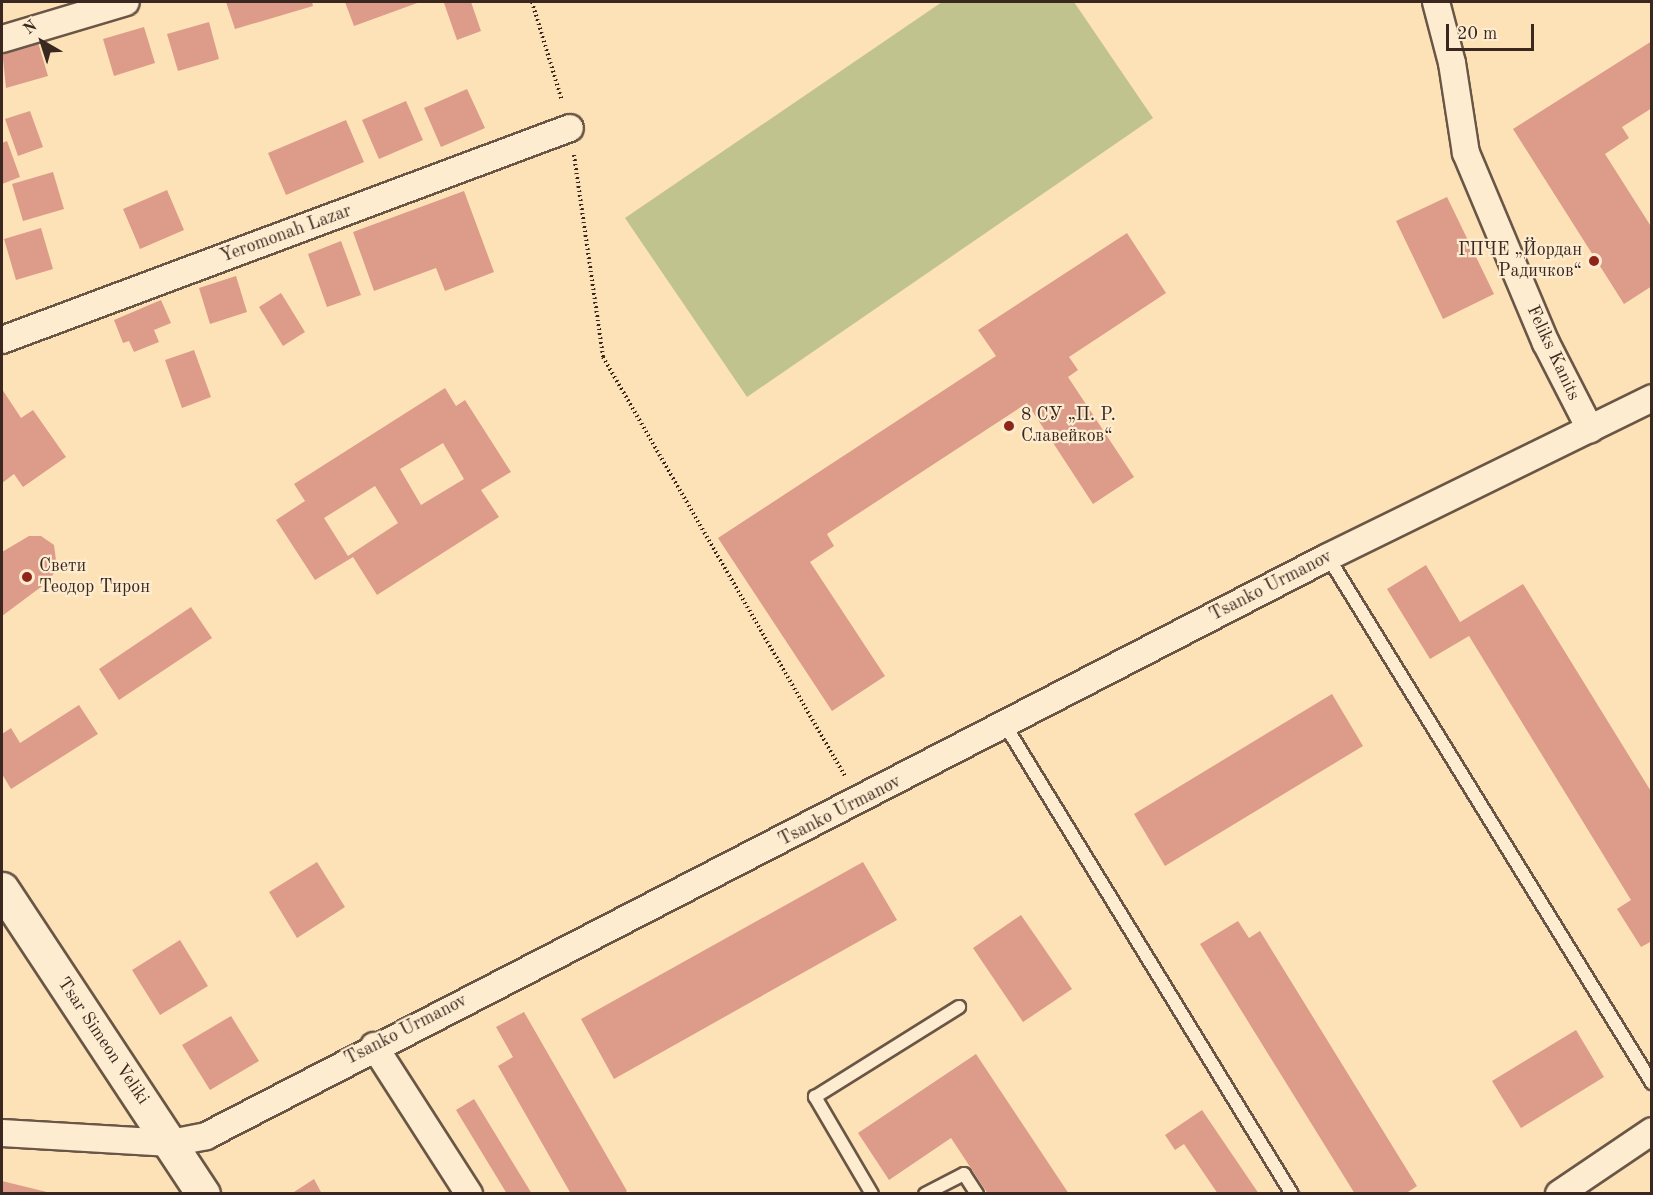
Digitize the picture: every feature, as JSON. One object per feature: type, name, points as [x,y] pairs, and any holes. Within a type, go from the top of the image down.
[{"type":"main road","name":"Tsar Simeon Veliki","points":[[2,889],[203,1194]]},
{"type":"street","points":[[2,39],[126,2]]},
{"type":"street","name":"Feliks Kanits","points":[[1436,2],[1452,63],[1466,153],[1546,343],[1590,429]]},
{"type":"street","name":"Yeromonah Lazar","points":[[2,340],[570,128]]},
{"type":"street","name":"Tsanko Urmanov","points":[[5,1134],[171,1143],[206,1136],[374,1046],[859,801],[1328,557],[1652,398]]},
{"type":"street","points":[[374,1046],[469,1194]]},
{"type":"street","points":[[1559,1194],[1652,1131]]},
{"type":"lane","points":[[1328,557],[1652,1083]]},
{"type":"lane","points":[[1005,725],[1292,1194]]},
{"type":"lane","points":[[872,1194],[814,1097],[959,1007]]},
{"type":"lane","points":[[925,1194],[964,1174],[977,1194]]},
{"type":"path","points":[[532,2],[570,128],[603,357],[859,801]]},
{"type":"green space","points":[[942,2],[1074,2],[1153,118],[747,397],[625,218]]},
{"type":"building","points":[[226,2],[312,2],[313,6],[235,29]]},
{"type":"building","points":[[345,2],[420,2],[354,26]]},
{"type":"building","points":[[471,2],[481,31],[457,40],[444,3]]},
{"type":"building","points":[[209,22],[219,59],[178,71],[167,34]]},
{"type":"building","points":[[144,27],[155,63],[114,76],[103,39]]},
{"type":"building","points":[[37,39],[48,76],[6,88],[2,49]]},
{"type":"building","points":[[1652,41],[1652,108],[1622,127],[1629,138],[1605,154],[1652,228],[1652,286],[1624,304],[1513,129]]},
{"type":"building","points":[[467,89],[485,128],[441,147],[424,108]]},
{"type":"building","points":[[406,101],[423,140],[379,159],[362,120]]},
{"type":"building","points":[[30,111],[43,147],[18,156],[5,119]]},
{"type":"building","points":[[346,120],[364,162],[286,195],[268,153]]},
{"type":"building","points":[[7,141],[20,177],[2,184],[2,143]]},
{"type":"building","points":[[53,172],[64,209],[23,221],[12,184]]},
{"type":"building","points":[[167,190],[184,230],[140,249],[123,209]]},
{"type":"building","points":[[464,191],[494,272],[445,291],[436,268],[374,291],[353,232]]},
{"type":"building","points":[[1447,197],[1494,294],[1443,319],[1396,221]]},
{"type":"building","points":[[41,228],[53,269],[16,280],[4,239]]},
{"type":"building","points":[[1127,233],[1166,293],[1069,357],[1078,370],[1068,377],[1134,477],[1093,504],[1027,403],[827,534],[834,546],[810,562],[885,676],[832,711],[718,538],[996,356],[978,330]]},
{"type":"building","points":[[341,241],[361,295],[327,307],[308,254]]},
{"type":"building","points":[[236,276],[247,312],[210,324],[199,288]]},
{"type":"building","points":[[281,293],[305,332],[283,346],[259,307]]},
{"type":"building","points":[[161,300],[171,323],[154,330],[159,342],[134,352],[129,341],[123,343],[114,320]]},
{"type":"building","points":[[194,350],[211,397],[182,408],[165,360]]},
{"type":"building","points":[[445,388],[456,406],[465,400],[511,472],[481,490],[499,517],[377,595],[353,557],[315,580],[276,520],[305,501],[294,484]],"holes":[[[443,443],[464,479],[421,505],[400,469]],[[375,486],[398,523],[348,556],[324,518]]]},
{"type":"building","points":[[2,389],[21,418],[33,410],[66,457],[23,487],[14,474],[2,483]]},
{"type":"building","name":"Свети Теодор Тирон","points":[[29,536],[41,536],[54,545],[57,568],[49,581],[2,616],[2,552]]},
{"type":"building","points":[[1426,565],[1460,622],[1523,584],[1652,793],[1652,941],[1641,947],[1617,909],[1631,900],[1469,636],[1430,659],[1387,589]]},
{"type":"building","points":[[191,607],[212,638],[119,700],[99,669]]},
{"type":"building","points":[[1332,694],[1363,746],[1165,866],[1134,814]]},
{"type":"building","points":[[79,705],[98,734],[11,789],[2,774],[2,734],[11,728],[20,743]]},
{"type":"building","points":[[317,862],[345,907],[297,938],[269,892]]},
{"type":"building","points":[[863,862],[897,920],[614,1079],[581,1019]]},
{"type":"building","points":[[1021,915],[1072,989],[1023,1022],[973,948]]},
{"type":"building","points":[[1238,921],[1249,938],[1260,931],[1417,1186],[1405,1194],[1355,1194],[1200,944]]},
{"type":"building","points":[[180,940],[208,986],[160,1015],[132,970]]},
{"type":"building","points":[[524,1012],[627,1191],[623,1194],[571,1194],[498,1066],[513,1057],[496,1027]]},
{"type":"building","points":[[231,1016],[259,1061],[210,1090],[182,1045]]},
{"type":"building","points":[[1576,1030],[1604,1077],[1521,1128],[1492,1081]]},
{"type":"building","points":[[976,1054],[1069,1194],[988,1194],[951,1138],[889,1180],[858,1133]]},
{"type":"building","points":[[474,1099],[532,1194],[507,1194],[456,1110]]},
{"type":"building","points":[[1202,1110],[1259,1194],[1218,1194],[1184,1144],[1175,1150],[1165,1135]]},
{"type":"building","points":[[314,1179],[322,1194],[291,1194]]},
{"type":"building","points":[[2,1181],[51,1193],[51,1194],[2,1194]]},
{"type":"place","name":"ГПЧЕ „Йордан Радичков“","points":[[1594,261]]},
{"type":"place","name":"8 СУ „П. Р. Славейков“","points":[[1009,426]]},
{"type":"place","name":"Свети Теодор Тирон","points":[[27,577]]}]
